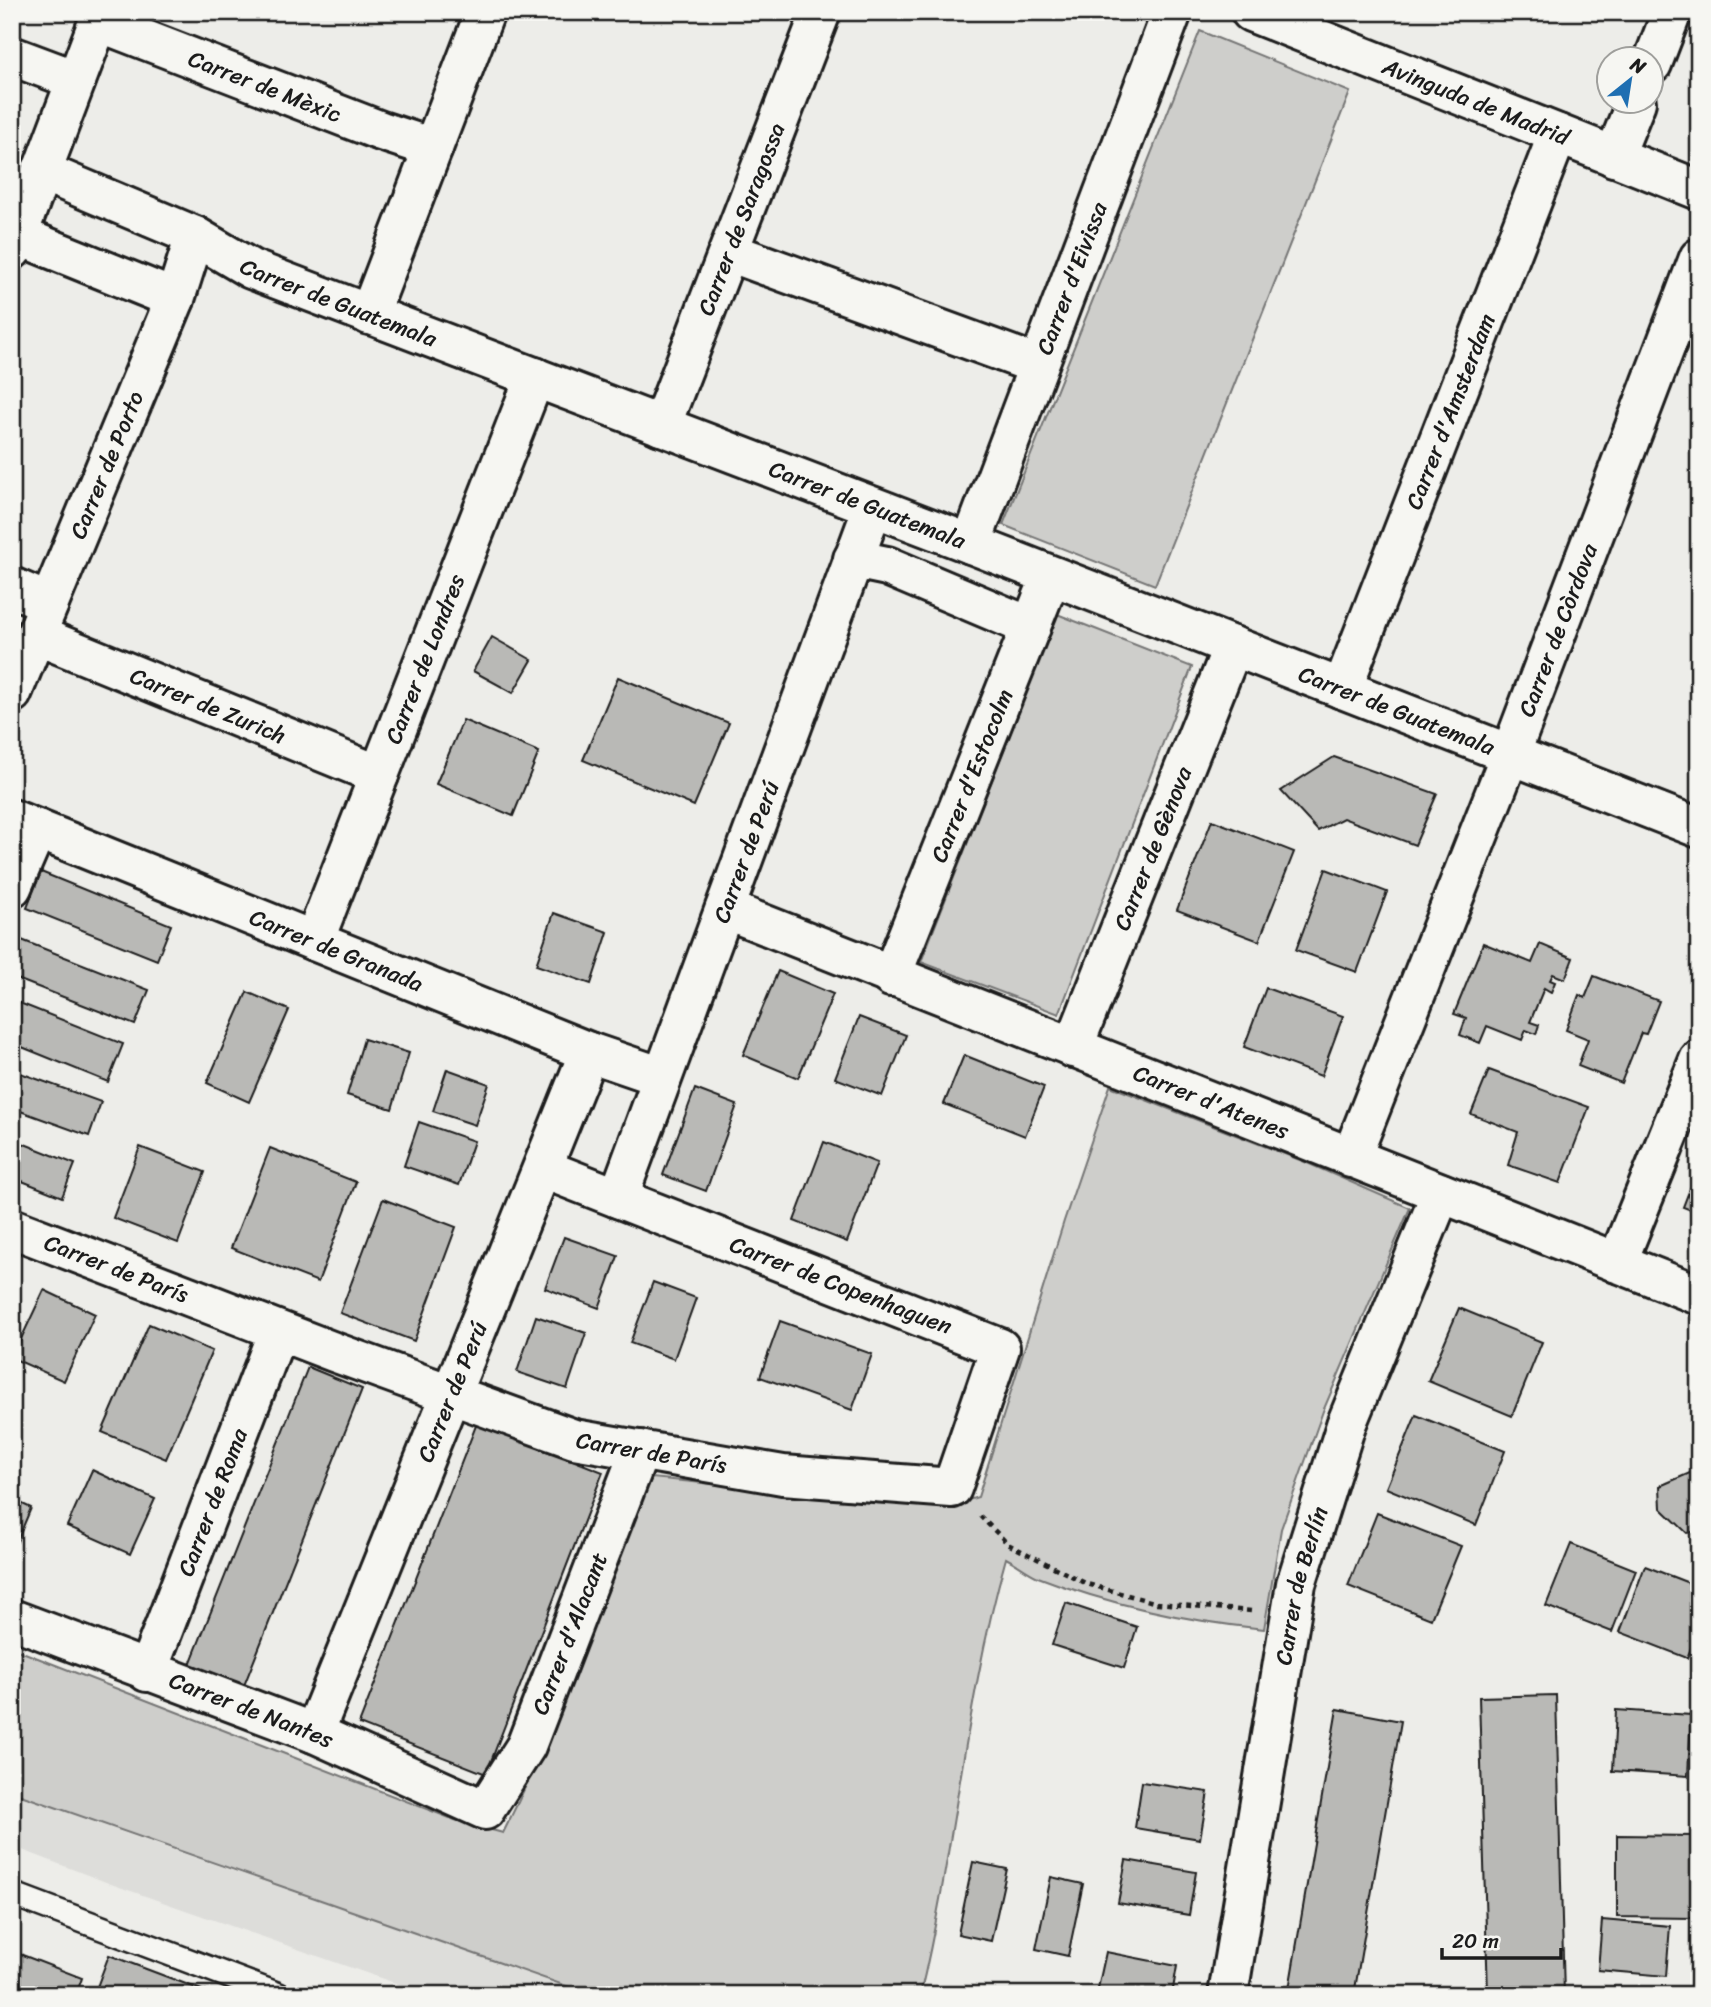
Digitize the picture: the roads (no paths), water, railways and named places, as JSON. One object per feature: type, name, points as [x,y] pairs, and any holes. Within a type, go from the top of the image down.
[{"type":"street","points":[[369,314],[485,12]]},
{"type":"street","name":"Carrer de Saragossa","points":[[661,426],[821,12]]},
{"type":"street","name":"Carrer d'Eivissa","points":[[971,544],[1172,12]]},
{"type":"street","name":"Avinguda de Madrid","points":[[1251,12],[1699,190]]},
{"type":"street","points":[[1658,46],[1672,12]]},
{"type":"street","points":[[100,17],[14,239],[174,299]]},
{"type":"street","name":"Carrer de Mèxic","points":[[100,17],[381,131],[433,148]]},
{"type":"street","points":[[12,56],[76,80]]},
{"type":"street","points":[[1614,156],[1630,116]]},
{"type":"street","name":"Carrer d'Amsterdam","points":[[1342,689],[1558,134]]},
{"type":"street","name":"Carrer de Guatemala","points":[[41,171],[195,236],[251,269],[971,544],[1699,828]]},
{"type":"street","name":"Carrer de Porto","points":[[12,693],[174,299],[195,236]]},
{"type":"street","points":[[729,252],[1038,365]]},
{"type":"street","name":"Carrer de Còrdova","points":[[1351,1158],[1510,755],[1699,258]]},
{"type":"street","name":"Carrer de Londres","points":[[314,941],[535,377]]},
{"type":"street","name":"Carrer de Perú","points":[[618,1198],[873,507]]},
{"type":"street","points":[[853,559],[887,566],[1031,627]]},
{"type":"street","name":"Carrer d'Estocolm","points":[[891,976],[1051,576]]},
{"type":"street","name":"Carrer de Zurich","points":[[12,587],[43,619],[379,775]]},
{"type":"street","name":"Carrer de Gènova","points":[[1073,1048],[1233,646]]},
{"type":"street","points":[[12,887],[24,824]]},
{"type":"street","name":"Carrer de Granada","points":[[24,824],[589,1052],[662,1077]]},
{"type":"street","name":"Carrer d'Atenes","points":[[724,909],[1699,1295]]},
{"type":"street","name":"Carrer de Perú","points":[[314,1733],[589,1052]]},
{"type":"street","points":[[1617,1262],[1699,1060]]},
{"type":"street","name":"Carrer de Copenhaguen","points":[[544,1169],[1000,1348],[952,1488]]},
{"type":"street","name":"Carrer de Berlín","points":[[1228,1995],[1296,1584],[1346,1425],[1441,1193]]},
{"type":"street","name":"Carrer de París","points":[[12,1228],[278,1331],[574,1438],[783,1475],[952,1488]]},
{"type":"street","name":"Carrer de Roma","points":[[147,1672],[278,1331]]},
{"type":"street","name":"Carrer d'Alacant","points":[[485,1810],[526,1746],[640,1450]]},
{"type":"street","name":"Carrer de Nantes","points":[[12,1619],[314,1733],[485,1810]]},
{"type":"lane","points":[[12,1894],[279,1995]]}]
